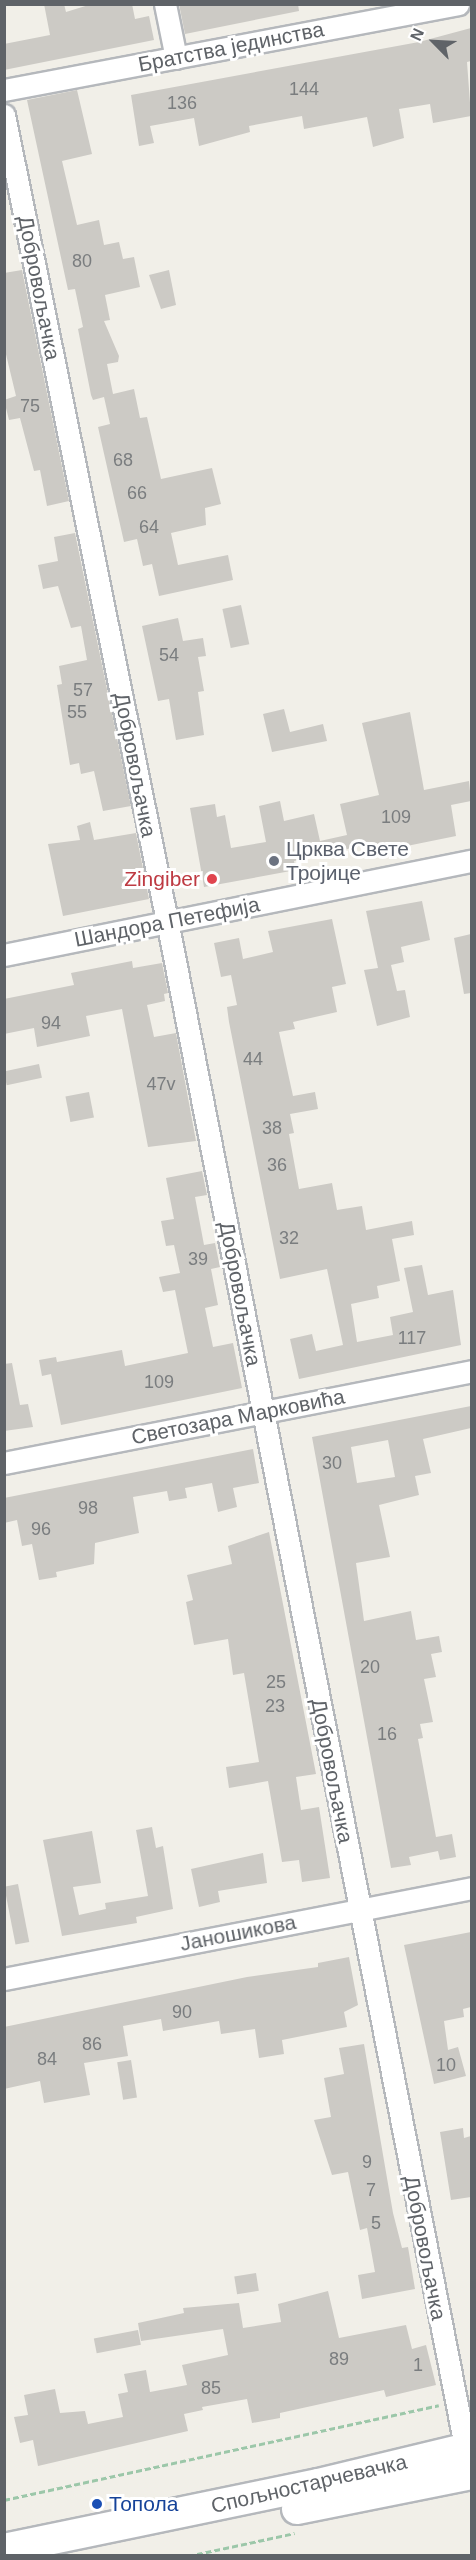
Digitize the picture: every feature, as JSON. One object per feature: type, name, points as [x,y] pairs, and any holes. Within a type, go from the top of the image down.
[{"type":"street","points":[[165,4],[176,58]]},
{"type":"street","name":"Братства јединства","points":[[4,90],[458,4]]},
{"type":"street","name":"Добровољачка","points":[[4,115],[263,1412],[358,1910],[469,2461]]},
{"type":"street","name":"Шандора Петефија","points":[[4,955],[471,861]]},
{"type":"street","name":"Светозара Марковића","points":[[4,1463],[471,1371]]},
{"type":"street","name":"Јаношикова","points":[[4,1979],[471,1888]]},
{"type":"street","name":"Спољностарчевачка","points":[[4,2549],[318,2484],[469,2461]]},
{"type":"street","name":"Спољностарчевачка","points":[[71,2556],[469,2461]]},
{"type":"path","points":[[4,2500],[456,2402]]},
{"type":"building","points":[[44,4],[64,4],[66,12],[92,4],[132,4],[135,19],[149,16],[154,40],[4,70],[4,44],[50,35]]},
{"type":"building","points":[[179,4],[298,4],[299,11],[185,34]]},
{"type":"building","points":[[471,28],[471,61],[467,62],[471,116],[433,123],[430,104],[399,109],[404,138],[373,147],[367,117],[304,129],[302,116],[249,126],[250,132],[199,146],[194,118],[150,126],[154,143],[139,146],[131,95],[419,42]]},
{"type":"building","points":[[77,90],[92,154],[62,161],[77,225],[99,220],[104,245],[119,242],[123,259],[134,257],[140,287],[105,295],[110,320],[104,321],[119,356],[118,362],[107,364],[113,394],[134,389],[140,418],[147,417],[161,479],[212,468],[221,504],[205,508],[206,525],[171,533],[178,565],[228,555],[233,580],[159,596],[152,564],[143,566],[137,539],[124,542],[98,427],[110,424],[104,397],[93,400],[91,395],[78,329],[83,327],[75,289],[68,290],[27,100]]},
{"type":"building","points":[[22,270],[69,501],[47,506],[40,470],[34,471],[20,418],[9,420],[4,400],[16,396],[4,346],[4,273]]},
{"type":"building","points":[[169,270],[176,305],[161,309],[149,275]]},
{"type":"building","points":[[75,533],[131,806],[103,811],[94,771],[81,774],[79,763],[70,765],[57,685],[62,684],[59,666],[87,660],[81,626],[71,628],[58,586],[43,589],[38,565],[58,561],[54,537]]},
{"type":"building","points":[[241,605],[249,644],[231,648],[222,609]]},
{"type":"building","points":[[178,618],[183,641],[203,638],[206,656],[198,657],[204,691],[198,692],[204,735],[176,740],[169,699],[158,701],[142,626]]},
{"type":"building","points":[[284,709],[290,732],[323,724],[327,741],[272,752],[263,714]]},
{"type":"building","points":[[410,712],[424,790],[469,781],[471,801],[451,805],[456,836],[379,851],[377,843],[294,861],[296,870],[204,887],[190,808],[215,804],[217,817],[225,815],[231,848],[266,842],[259,806],[280,801],[284,821],[314,814],[320,841],[347,835],[340,804],[379,795],[362,723]]},
{"type":"building","points":[[90,822],[94,840],[136,833],[149,899],[63,916],[48,844],[80,840],[77,826]]},
{"type":"building","points":[[422,901],[430,940],[401,947],[404,962],[391,965],[397,991],[405,990],[410,1017],[377,1026],[364,970],[378,968],[366,911]]},
{"type":"building","points":[[332,919],[346,984],[332,987],[337,1012],[293,1022],[295,1029],[279,1032],[293,1096],[315,1092],[318,1109],[290,1114],[294,1133],[289,1134],[299,1189],[332,1183],[337,1210],[362,1206],[366,1230],[412,1221],[414,1235],[392,1239],[400,1281],[377,1286],[379,1298],[351,1304],[357,1342],[393,1335],[390,1317],[413,1312],[404,1268],[422,1265],[428,1295],[453,1290],[461,1345],[299,1379],[290,1339],[312,1334],[316,1351],[343,1345],[327,1269],[280,1279],[229,1022],[227,1007],[237,1005],[231,975],[221,977],[214,943],[239,938],[243,959],[273,952],[268,931]]},
{"type":"building","points":[[471,934],[471,993],[464,994],[454,938]]},
{"type":"building","points":[[132,961],[133,968],[162,963],[168,993],[164,994],[165,1001],[147,1005],[154,1037],[176,1033],[196,1141],[148,1147],[122,1009],[86,1016],[90,1036],[37,1047],[34,1028],[4,1034],[4,999],[74,985],[71,973]]},
{"type":"building","points":[[39,1064],[42,1078],[7,1085],[4,1071]]},
{"type":"building","points":[[89,1092],[94,1118],[70,1122],[65,1097]]},
{"type":"building","points":[[202,1171],[207,1195],[195,1197],[204,1245],[215,1243],[220,1267],[211,1269],[218,1305],[205,1308],[213,1347],[233,1343],[242,1388],[61,1425],[51,1374],[42,1376],[39,1360],[56,1357],[57,1362],[122,1350],[125,1366],[188,1353],[175,1290],[163,1292],[159,1277],[180,1273],[174,1245],[166,1246],[161,1221],[174,1219],[166,1178]]},
{"type":"building","points":[[12,1363],[20,1405],[28,1404],[33,1427],[4,1431],[4,1364]]},
{"type":"building","points":[[471,1406],[471,1428],[423,1439],[431,1473],[415,1476],[419,1495],[379,1505],[390,1557],[356,1563],[364,1621],[411,1611],[416,1640],[439,1636],[442,1652],[431,1654],[436,1677],[424,1679],[433,1722],[420,1724],[423,1738],[418,1739],[436,1837],[452,1834],[456,1857],[440,1860],[438,1851],[409,1857],[411,1865],[391,1868],[312,1437]],"holes":[[[388,1440],[395,1477],[357,1483],[351,1447]]]},
{"type":"building","points":[[253,1449],[259,1483],[233,1488],[237,1507],[218,1512],[212,1483],[185,1488],[187,1498],[169,1501],[167,1491],[133,1497],[139,1533],[95,1543],[94,1564],[56,1572],[57,1577],[39,1580],[32,1544],[22,1546],[17,1520],[4,1523],[4,1498]]},
{"type":"building","points":[[269,1532],[316,1774],[296,1777],[301,1810],[319,1807],[330,1878],[302,1882],[299,1860],[282,1862],[268,1781],[229,1788],[226,1767],[259,1762],[244,1673],[233,1675],[228,1639],[194,1645],[186,1602],[193,1600],[187,1575],[232,1564],[228,1546]]},
{"type":"building","points":[[152,1827],[156,1848],[163,1846],[173,1909],[136,1917],[137,1923],[62,1936],[43,1840],[92,1831],[101,1883],[73,1887],[79,1915],[106,1909],[105,1903],[148,1896],[136,1830]]},
{"type":"building","points":[[263,1853],[267,1883],[218,1891],[220,1902],[199,1907],[191,1869]]},
{"type":"building","points":[[18,1884],[29,1942],[16,1945],[4,1887]]},
{"type":"building","points":[[471,1932],[471,2007],[463,2009],[464,2017],[444,2021],[448,2050],[458,2047],[466,2076],[434,2084],[404,1945]]},
{"type":"building","points":[[349,1957],[358,2005],[344,2012],[347,2027],[282,2040],[284,2054],[259,2058],[255,2029],[221,2034],[219,2021],[163,2031],[161,2019],[123,2026],[128,2056],[84,2063],[90,2095],[44,2103],[40,2081],[4,2089],[4,2027],[247,1977],[318,1967],[318,1963]]},
{"type":"building","points":[[364,2044],[393,2213],[402,2248],[408,2247],[415,2289],[362,2299],[358,2275],[375,2272],[367,2228],[360,2230],[348,2172],[332,2175],[314,2120],[331,2117],[324,2078],[344,2074],[339,2048]]},
{"type":"building","points":[[131,2060],[137,2098],[123,2100],[117,2062]]},
{"type":"building","points":[[463,2128],[464,2138],[471,2136],[471,2197],[451,2200],[440,2132]]},
{"type":"building","points":[[256,2273],[259,2291],[237,2294],[234,2276]]},
{"type":"building","points":[[328,2291],[339,2338],[406,2325],[412,2349],[426,2345],[436,2385],[386,2397],[384,2390],[280,2413],[280,2418],[252,2423],[247,2399],[202,2407],[203,2410],[184,2414],[188,2431],[38,2466],[33,2440],[20,2443],[14,2417],[28,2415],[24,2395],[55,2389],[60,2413],[85,2411],[88,2424],[123,2417],[118,2394],[128,2392],[124,2374],[146,2370],[150,2392],[187,2385],[182,2365],[228,2355],[223,2329],[141,2341],[138,2323],[184,2313],[183,2308],[239,2303],[243,2328],[281,2322],[278,2304]]},
{"type":"building","points":[[138,2330],[141,2345],[97,2353],[94,2339]]},
{"type":"place","name":"Црква Свете Тројице","points":[[274,861]]},
{"type":"place","name":"Zingiber","points":[[212,879]]},
{"type":"place","name":"Топола","points":[[97,2504]]}]
